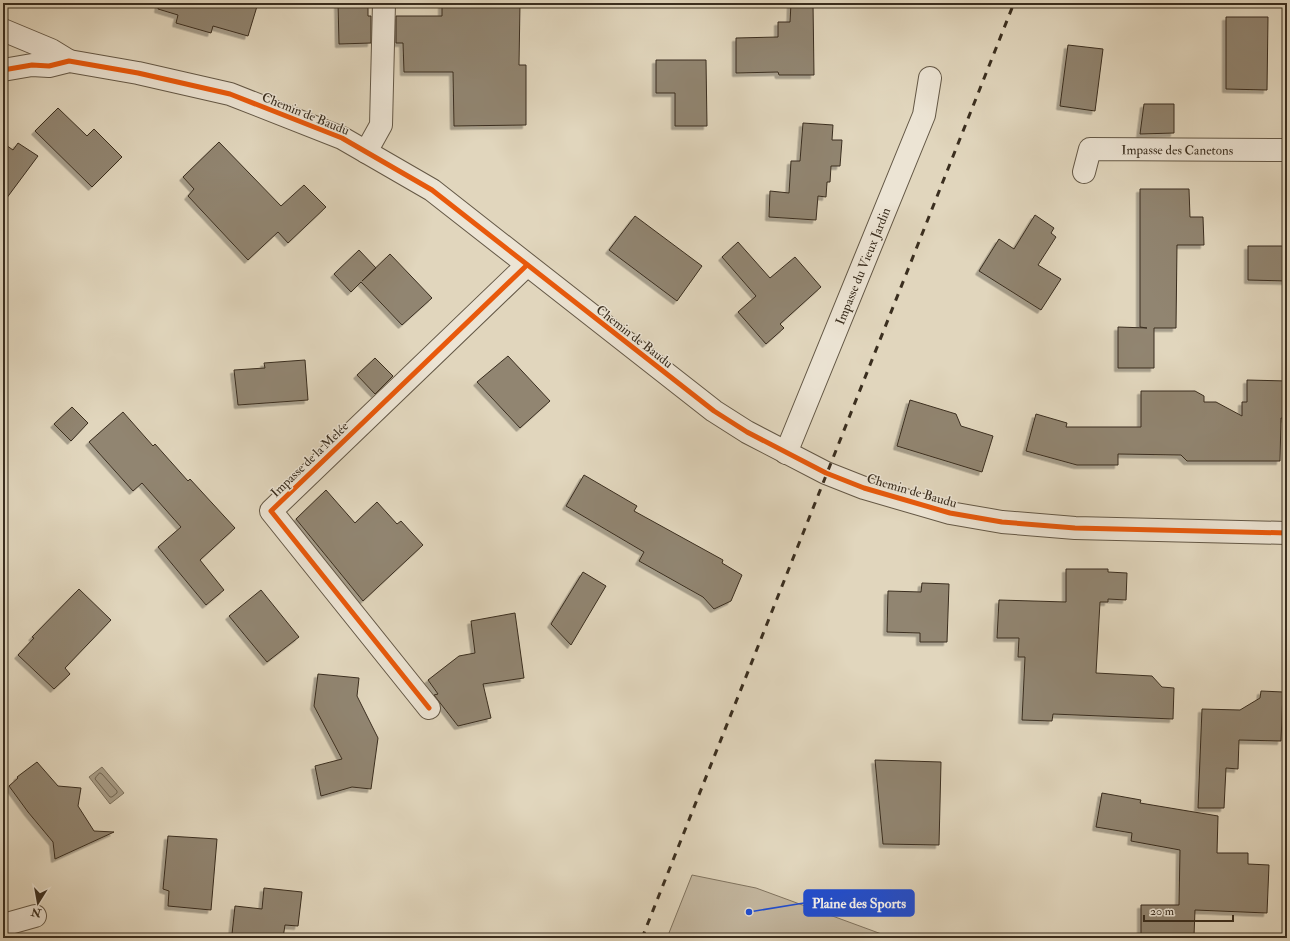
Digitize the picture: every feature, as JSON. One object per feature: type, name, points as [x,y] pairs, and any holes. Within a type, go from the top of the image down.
[{"type":"street","points":[[366,152],[381,125],[384,3]]},
{"type":"street","name":"Chemin de Baudu","points":[[3,30],[51,50],[69,61],[138,73],[230,94],[342,138],[432,190],[714,411],[747,432],[826,473],[864,488],[950,513],[1002,522],[1075,528],[1287,533]]},
{"type":"street","name":"Chemin de Baudu","points":[[3,70],[32,65],[49,66],[69,61]]},
{"type":"street","name":"Impasse du Vieux Jardin","points":[[786,452],[924,115],[930,78]]},
{"type":"street","name":"Impasse des Canetons","points":[[1084,172],[1090,149],[1287,150]]},
{"type":"street","name":"Impasse de la Melée","points":[[429,708],[271,511],[527,265]]},
{"type":"street","points":[[3,925],[35,916]]},
{"type":"shaded area","points":[[692,875],[756,888],[887,936],[1203,937],[667,938]]},
{"type":"water","points":[[102,767],[124,793],[110,804],[89,777]]},
{"type":"building","points":[[159,3],[258,3],[248,36],[213,26],[211,33],[176,23],[178,15],[158,9]]},
{"type":"building","points":[[338,3],[368,3],[368,16],[371,16],[371,43],[339,44]]},
{"type":"building","points":[[442,3],[520,3],[519,65],[526,65],[526,125],[454,126],[453,72],[404,72],[403,43],[396,43],[396,16],[442,16]]},
{"type":"building","points":[[791,3],[813,3],[814,75],[779,75],[778,72],[736,73],[736,38],[778,37],[778,22],[790,22]]},
{"type":"building","points":[[1226,17],[1268,17],[1267,90],[1226,89]]},
{"type":"building","points":[[1068,45],[1103,49],[1095,111],[1060,106]]},
{"type":"building","points":[[656,60],[706,60],[707,126],[675,126],[675,93],[656,93]]},
{"type":"building","points":[[1144,104],[1174,104],[1174,133],[1140,134]]},
{"type":"building","points":[[58,108],[87,136],[94,129],[122,157],[92,187],[35,131]]},
{"type":"building","points":[[803,123],[833,125],[832,140],[842,140],[840,166],[831,166],[830,182],[827,182],[826,197],[818,196],[816,220],[769,217],[770,191],[789,193],[791,161],[800,161]]},
{"type":"building","points":[[219,142],[281,206],[304,185],[326,207],[288,243],[278,232],[248,260],[188,196],[194,189],[183,177]]},
{"type":"building","points":[[3,143],[13,150],[18,143],[38,156],[3,203]]},
{"type":"building","points":[[1140,189],[1189,189],[1190,217],[1203,217],[1204,245],[1177,245],[1176,328],[1154,328],[1154,368],[1118,368],[1118,327],[1147,328],[1140,327]]},
{"type":"building","points":[[1035,215],[1054,228],[1051,233],[1056,237],[1038,265],[1061,279],[1041,310],[979,271],[999,239],[1014,249]]},
{"type":"building","points":[[635,216],[702,266],[677,301],[609,250]]},
{"type":"building","points":[[738,242],[770,278],[795,257],[821,287],[780,324],[784,328],[766,344],[738,312],[756,296],[722,257]]},
{"type":"building","points":[[1248,246],[1287,246],[1287,281],[1248,280]]},
{"type":"building","points":[[359,250],[376,268],[390,254],[432,298],[402,325],[361,282],[351,292],[334,274]]},
{"type":"building","points":[[508,356],[550,401],[520,428],[477,382]]},
{"type":"building","points":[[375,358],[393,376],[375,394],[357,375]]},
{"type":"building","points":[[305,360],[308,400],[238,405],[234,370],[265,368],[264,363]]},
{"type":"building","points":[[1247,380],[1287,381],[1287,419],[1281,418],[1280,461],[1187,461],[1181,455],[1118,454],[1118,465],[1077,465],[1026,451],[1036,414],[1067,423],[1066,427],[1141,427],[1141,391],[1195,391],[1204,396],[1204,402],[1216,402],[1242,416],[1242,402],[1247,402]]},
{"type":"building","points":[[910,400],[956,414],[961,426],[993,436],[982,472],[897,446]]},
{"type":"building","points":[[72,407],[88,423],[71,441],[54,424]]},
{"type":"building","points":[[123,412],[153,446],[155,444],[188,481],[190,479],[235,528],[200,560],[224,590],[206,605],[158,547],[181,527],[142,483],[133,491],[89,442]]},
{"type":"building","points":[[584,475],[637,506],[634,511],[723,560],[722,563],[742,575],[731,601],[714,609],[703,597],[639,561],[644,552],[566,506]]},
{"type":"building","points":[[326,490],[355,523],[377,502],[397,524],[401,521],[423,545],[363,601],[296,519]]},
{"type":"building","points":[[1066,569],[1108,569],[1108,572],[1127,573],[1126,600],[1108,599],[1108,602],[1100,602],[1096,673],[1152,676],[1162,687],[1174,688],[1173,719],[1053,714],[1052,721],[1022,720],[1025,657],[1018,657],[1019,638],[997,638],[999,600],[1066,602]]},
{"type":"building","points":[[583,572],[606,586],[571,645],[551,624]]},
{"type":"building","points":[[922,583],[949,584],[947,642],[920,642],[920,633],[887,632],[888,591],[921,592]]},
{"type":"building","points":[[79,589],[111,620],[65,668],[70,674],[54,689],[18,655],[34,638],[32,637]]},
{"type":"building","points":[[261,590],[299,637],[267,662],[229,616]]},
{"type":"building","points":[[515,613],[524,678],[483,684],[491,718],[458,726],[434,695],[438,694],[428,680],[459,656],[475,653],[471,621]]},
{"type":"building","points":[[318,674],[359,678],[357,696],[378,738],[371,789],[352,787],[321,796],[315,766],[342,759],[314,706]]},
{"type":"building","points":[[1261,691],[1283,692],[1281,741],[1239,740],[1238,769],[1226,768],[1224,808],[1198,808],[1202,709],[1240,710],[1260,698]]},
{"type":"building","points":[[875,760],[941,762],[939,845],[883,844]]},
{"type":"building","points":[[37,762],[58,786],[81,788],[78,806],[94,831],[114,832],[55,859],[53,842],[9,786],[18,778],[17,777]]},
{"type":"building","points":[[1102,793],[1141,800],[1140,803],[1218,816],[1217,853],[1248,853],[1248,864],[1269,865],[1267,913],[1195,910],[1194,936],[1141,937],[1141,905],[1179,905],[1180,850],[1131,841],[1132,833],[1096,827]]},
{"type":"building","points":[[168,836],[217,839],[211,910],[168,906],[169,891],[163,889]]},
{"type":"building","points":[[264,888],[302,892],[298,926],[285,925],[283,938],[232,934],[235,906],[262,909]]},
{"type":"railway","points":[[642,938],[1014,3]]},
{"type":"cycle path","points":[[3,70],[32,65],[49,66],[69,61],[138,73],[230,94],[342,138],[432,190],[714,411],[747,432],[826,473],[864,488],[950,513],[1002,522],[1075,528],[1287,533]]},
{"type":"cycle path","points":[[429,708],[271,511],[527,265]]},
{"type":"place","name":"Plaine des Sports","points":[[749,912]]}]
